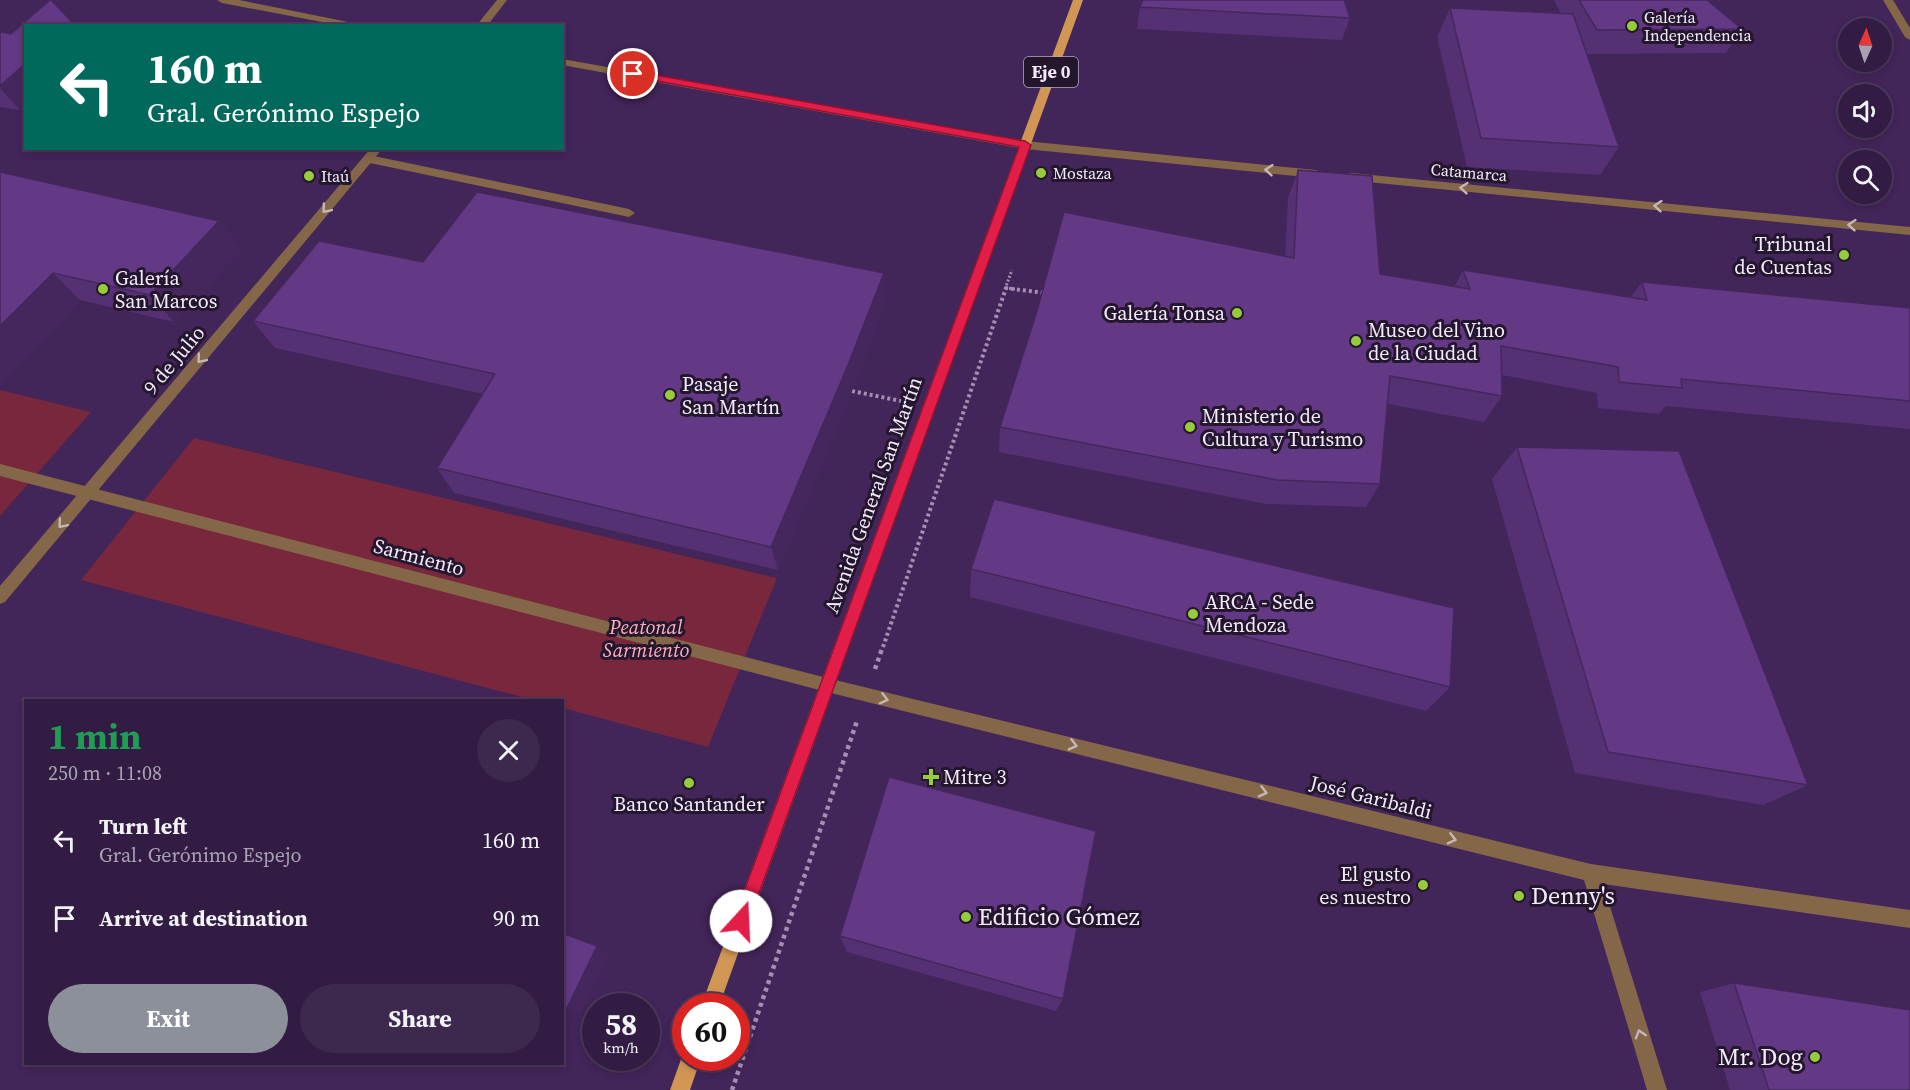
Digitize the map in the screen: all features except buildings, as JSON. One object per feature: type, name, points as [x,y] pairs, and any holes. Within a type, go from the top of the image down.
[{"type":"main road","name":"Avenida General San Martín","points":[[715,993],[1078,0]]},
{"type":"main road","points":[[680,1090],[687,1071]]},
{"type":"street","points":[[222,0],[352,24]]},
{"type":"street","points":[[483,24],[502,0]]},
{"type":"street","points":[[1888,0],[1910,37]]},
{"type":"street","name":"Catamarca","points":[[564,62],[1025,145],[1910,231]]},
{"type":"street","points":[[373,154],[629,213]]},
{"type":"street","name":"9 de Julio","points":[[0,597],[373,154]]},
{"type":"street","name":"Sarmiento","points":[[0,470],[827,685]]},
{"type":"street","name":"José Garibaldi","points":[[827,685],[1591,873],[1910,919]]},
{"type":"street","points":[[1591,873],[1657,1090]]},
{"type":"path","points":[[732,1090],[1013,266]]},
{"type":"path","points":[[974,284],[1053,294]]},
{"type":"path","points":[[852,391],[929,406]]},
{"type":"green space","points":[[0,390],[91,412],[0,516]]},
{"type":"green space","name":"Peatonal Sarmiento","points":[[194,438],[777,578],[708,747],[564,708],[564,699],[529,699],[81,580]]},
{"type":"place","name":"Galería Independencia","points":[[1632,26]]},
{"type":"place","name":"Mostaza","points":[[1041,173]]},
{"type":"place","name":"Itaú","points":[[309,176]]},
{"type":"place","name":"Tribunal de Cuentas","points":[[1844,255]]},
{"type":"place","name":"Galería San Marcos","points":[[103,289]]},
{"type":"place","name":"Galería Tonsa","points":[[1237,313]]},
{"type":"place","name":"Museo del Vino de la Ciudad","points":[[1356,341]]},
{"type":"place","name":"Pasaje San Martín","points":[[670,395]]},
{"type":"place","name":"Ministerio de Cultura y Turismo","points":[[1190,427]]},
{"type":"place","name":"ARCA - Sede Mendoza","points":[[1193,614]]},
{"type":"place","name":"Mitre 3","points":[[931,777]]},
{"type":"place","name":"Banco Santander","points":[[689,783]]},
{"type":"place","name":"El gusto es nuestro","points":[[1423,885]]},
{"type":"place","name":"Denny's","points":[[1519,896]]},
{"type":"place","name":"Edificio Gómez","points":[[966,917]]},
{"type":"place","name":"Mr. Dog","points":[[1815,1057]]},
{"type":"route","points":[[633,74],[1025,145],[741,921]]}]
